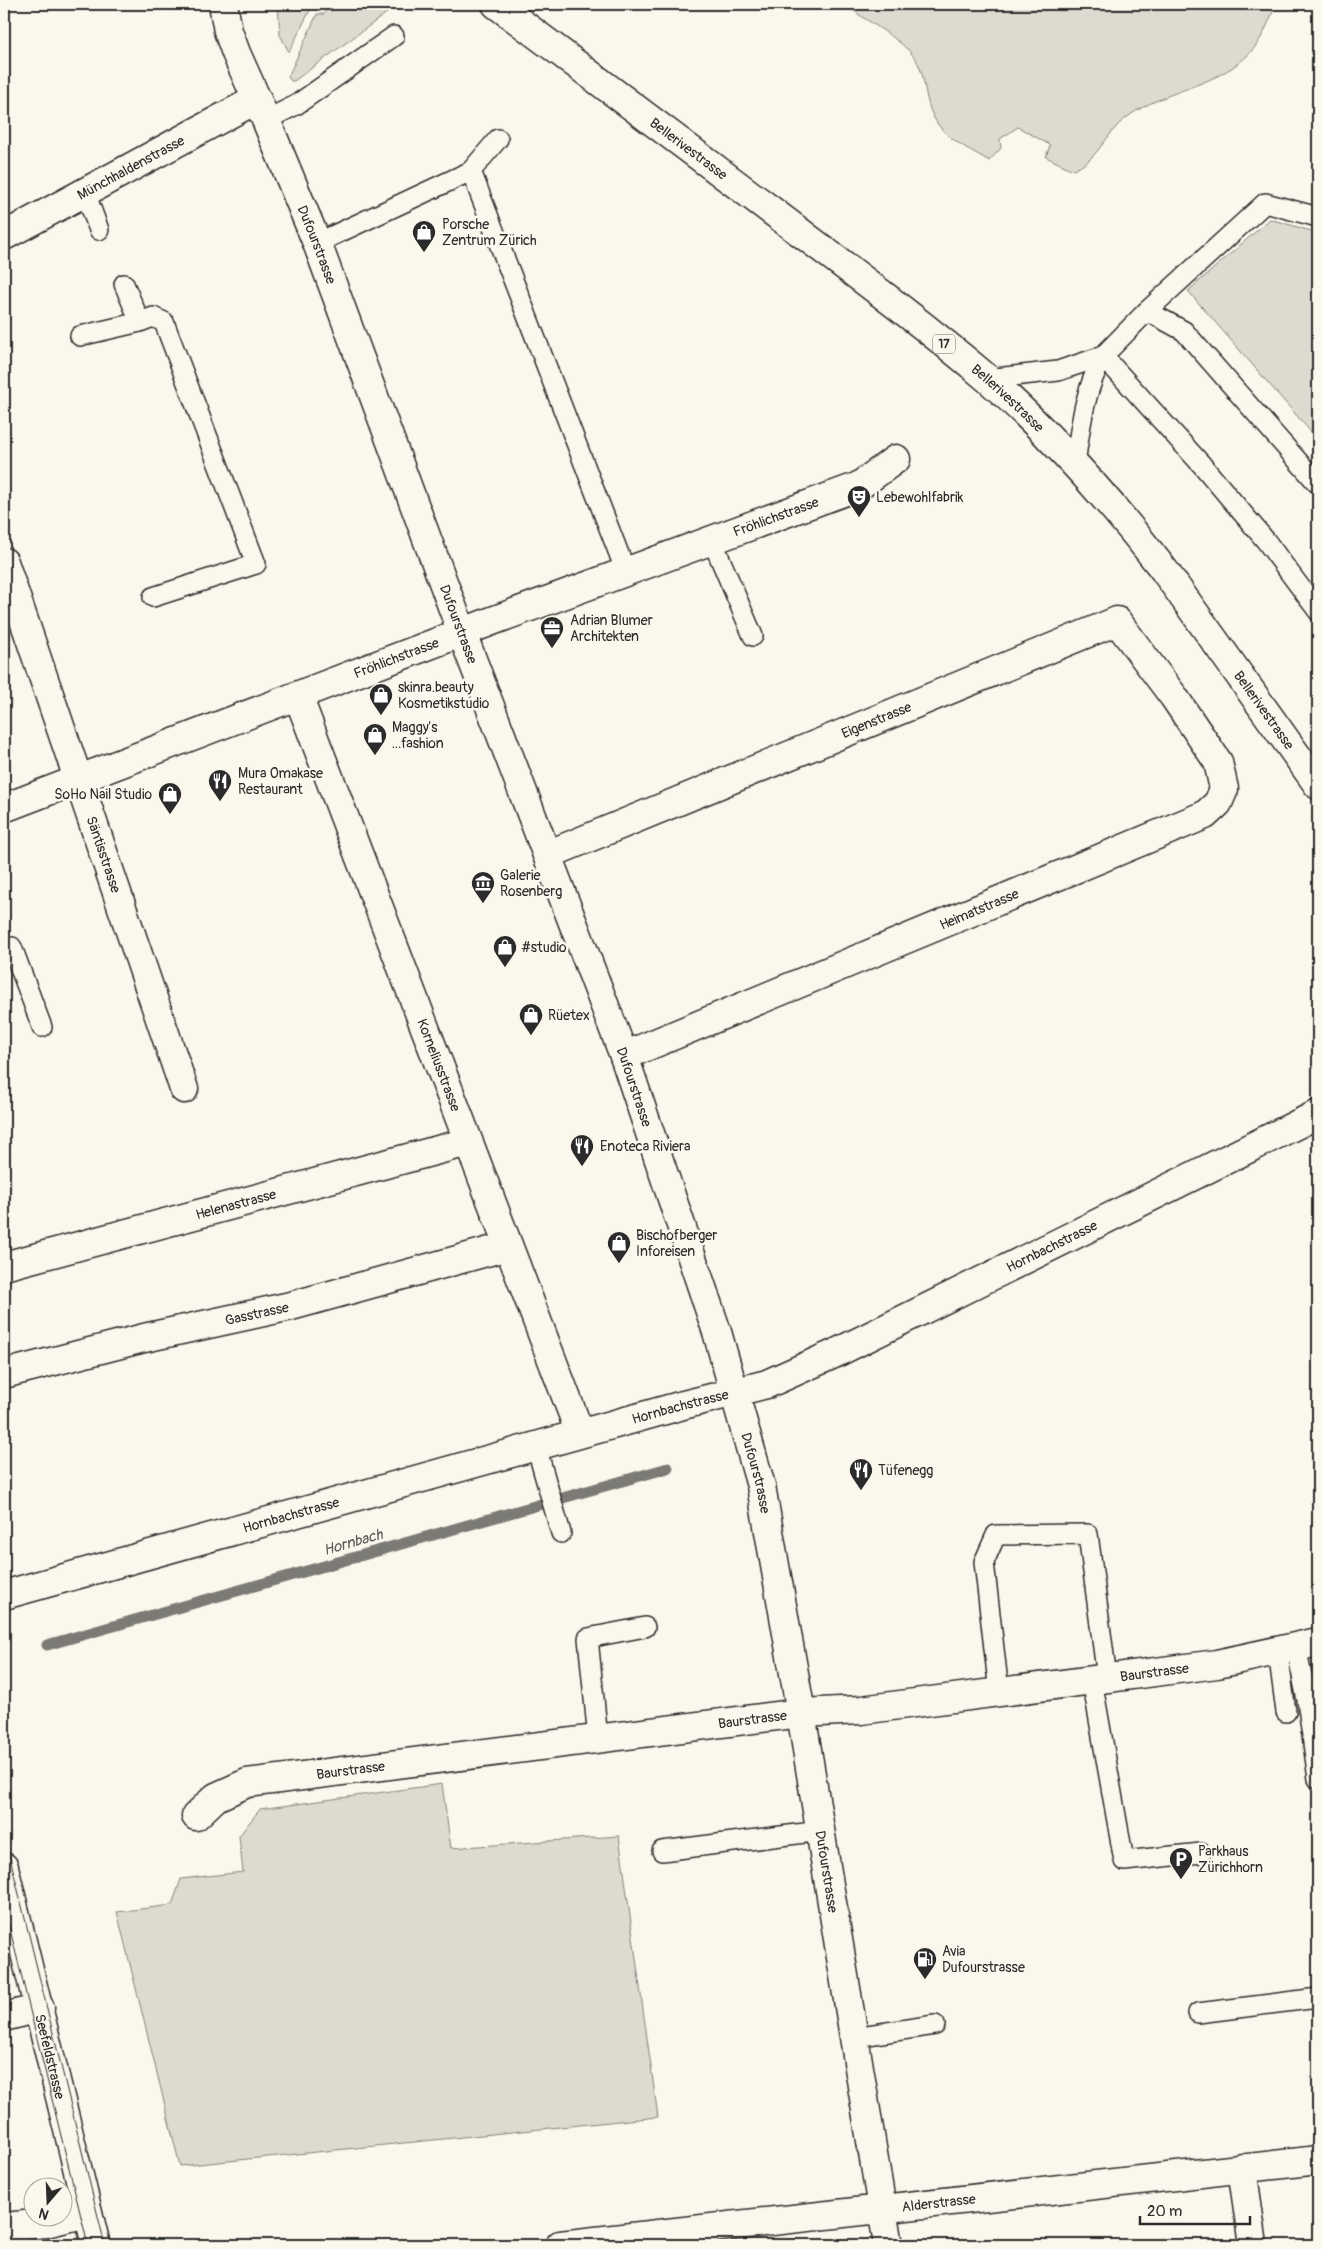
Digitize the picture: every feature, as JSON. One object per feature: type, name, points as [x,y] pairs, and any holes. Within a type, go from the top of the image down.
[{"type":"street","name":"Dufourstrasse","points":[[223,4],[228,30],[236,53],[262,110],[317,243],[462,633],[624,1056],[717,1332],[761,1486],[821,1832],[888,2245]]},
{"type":"street","name":"Bellerivestrasse","points":[[496,4],[859,277],[987,379],[1075,464],[1164,570],[1318,785]]},
{"type":"street","name":"Münchhaldenstrasse","points":[[4,236],[85,192],[262,110]]},
{"type":"street","name":"Fröhlichstrasse","points":[[4,808],[462,633],[859,486],[896,459]]},
{"type":"street","name":"Säntisstrasse","points":[[4,562],[184,1089]]},
{"type":"street","name":"Eigenstrasse","points":[[546,855],[1117,621],[1174,697]]},
{"type":"street","name":"Korneliusstrasse","points":[[298,696],[580,1433]]},
{"type":"street","name":"Heimatstrasse","points":[[624,1056],[1205,815],[1218,803],[1224,789],[1218,762],[1174,697]]},
{"type":"street","name":"Hornbachstrasse","points":[[4,1595],[580,1433],[734,1393],[797,1372],[1318,1114]]},
{"type":"street","name":"Helenastrasse","points":[[4,1266],[468,1142]]},
{"type":"street","name":"Gasstrasse","points":[[4,1374],[144,1338],[291,1306],[508,1246]]},
{"type":"street","name":"Baurstrasse","points":[[196,1816],[216,1797],[247,1784],[801,1713],[862,1710],[1217,1664],[1298,1646]]},
{"type":"street","name":"Seefeldstrasse","points":[[4,1867],[40,2008],[96,2245]]},
{"type":"street","points":[[4,2017],[40,2008]]},
{"type":"street","name":"Alderstrasse","points":[[560,2245],[1318,2160]]},
{"type":"street","points":[[1242,2168],[1252,2245]]},
{"type":"street","points":[[4,2227],[46,2223],[88,2213]]},
{"type":"lane","points":[[262,110],[296,106],[394,36]]},
{"type":"lane","points":[[317,243],[471,171],[498,139]]},
{"type":"lane","points":[[471,171],[626,572]]},
{"type":"lane","points":[[85,192],[99,230]]},
{"type":"lane","points":[[1075,464],[1084,402],[1092,379],[1103,356],[1147,311],[1265,203],[1318,217]]},
{"type":"lane","points":[[124,284],[140,322]]},
{"type":"lane","points":[[1147,311],[1184,331],[1318,484]]},
{"type":"lane","points":[[80,336],[140,322],[153,316],[164,322],[256,564],[153,597]]},
{"type":"lane","points":[[987,379],[1058,370],[1103,356]]},
{"type":"lane","points":[[1103,356],[1202,465],[1266,541],[1318,611]]},
{"type":"lane","points":[[712,540],[753,636]]},
{"type":"lane","points":[[4,950],[12,947],[42,1027]]},
{"type":"lane","points":[[536,1446],[558,1524]]},
{"type":"lane","points":[[999,1692],[984,1562],[996,1535],[1088,1534],[1100,1679],[1124,1861],[1201,1853]]},
{"type":"lane","points":[[598,1739],[588,1638],[645,1627]]},
{"type":"lane","points":[[1286,1712],[1298,1646]]},
{"type":"lane","points":[[1298,1646],[1318,1779]]},
{"type":"lane","points":[[662,1851],[821,1832]]},
{"type":"lane","points":[[1198,2013],[1318,1998]]},
{"type":"lane","points":[[854,2037],[935,2025]]},
{"type":"shaded area","points":[[278,4],[313,4],[289,52],[280,35]]},
{"type":"shaded area","points":[[331,4],[399,4],[294,81],[291,81],[288,77],[317,14],[324,14]]},
{"type":"shaded area","points":[[850,4],[1276,4],[1258,43],[1235,66],[1219,75],[1136,111],[1115,128],[1087,162],[1073,170],[1046,157],[1050,145],[1018,127],[1000,139],[1001,148],[989,161],[950,137],[942,130],[931,111],[922,73],[915,58],[902,44],[854,11]]},
{"type":"shaded area","points":[[1270,219],[1318,233],[1318,440],[1188,291]]},
{"type":"shaded area","points":[[442,1784],[451,1848],[619,1836],[658,2117],[180,2166],[117,1912],[172,1905],[181,1879],[243,1872],[239,1836],[260,1809]]},
{"type":"waterway","name":"Hornbach","points":[[47,1645],[668,1468]]},
{"type":"tram line","points":[[4,1833],[105,2245]]},
{"type":"tram line","points":[[4,1905],[88,2245]]},
{"type":"place","name":"Porsche Zentrum Zürich","points":[[424,253]]},
{"type":"place","name":"Lebewohlfabrik","points":[[859,518]]},
{"type":"place","name":"Adrian Blumer Architekten","points":[[552,649]]},
{"type":"place","name":"skinra.beauty Kosmetikstudio","points":[[381,716]]},
{"type":"place","name":"Maggy's ...fashion","points":[[375,756]]},
{"type":"place","name":"Mura Omakase Restaurant","points":[[220,802]]},
{"type":"place","name":"SoHo Nail Studio","points":[[170,815]]},
{"type":"place","name":"Galerie Rosenberg","points":[[483,904]]},
{"type":"place","name":"#studio","points":[[505,968]]},
{"type":"place","name":"Rüetex","points":[[531,1036]]},
{"type":"place","name":"Enoteca Riviera","points":[[582,1167]]},
{"type":"place","name":"Bischofberger Inforeisen","points":[[619,1264]]},
{"type":"place","name":"Tüfenegg","points":[[861,1491]]},
{"type":"place","name":"Parkhaus Zürichhorn","points":[[1181,1880]]},
{"type":"place","name":"Avia Dufourstrasse","points":[[925,1980]]}]
